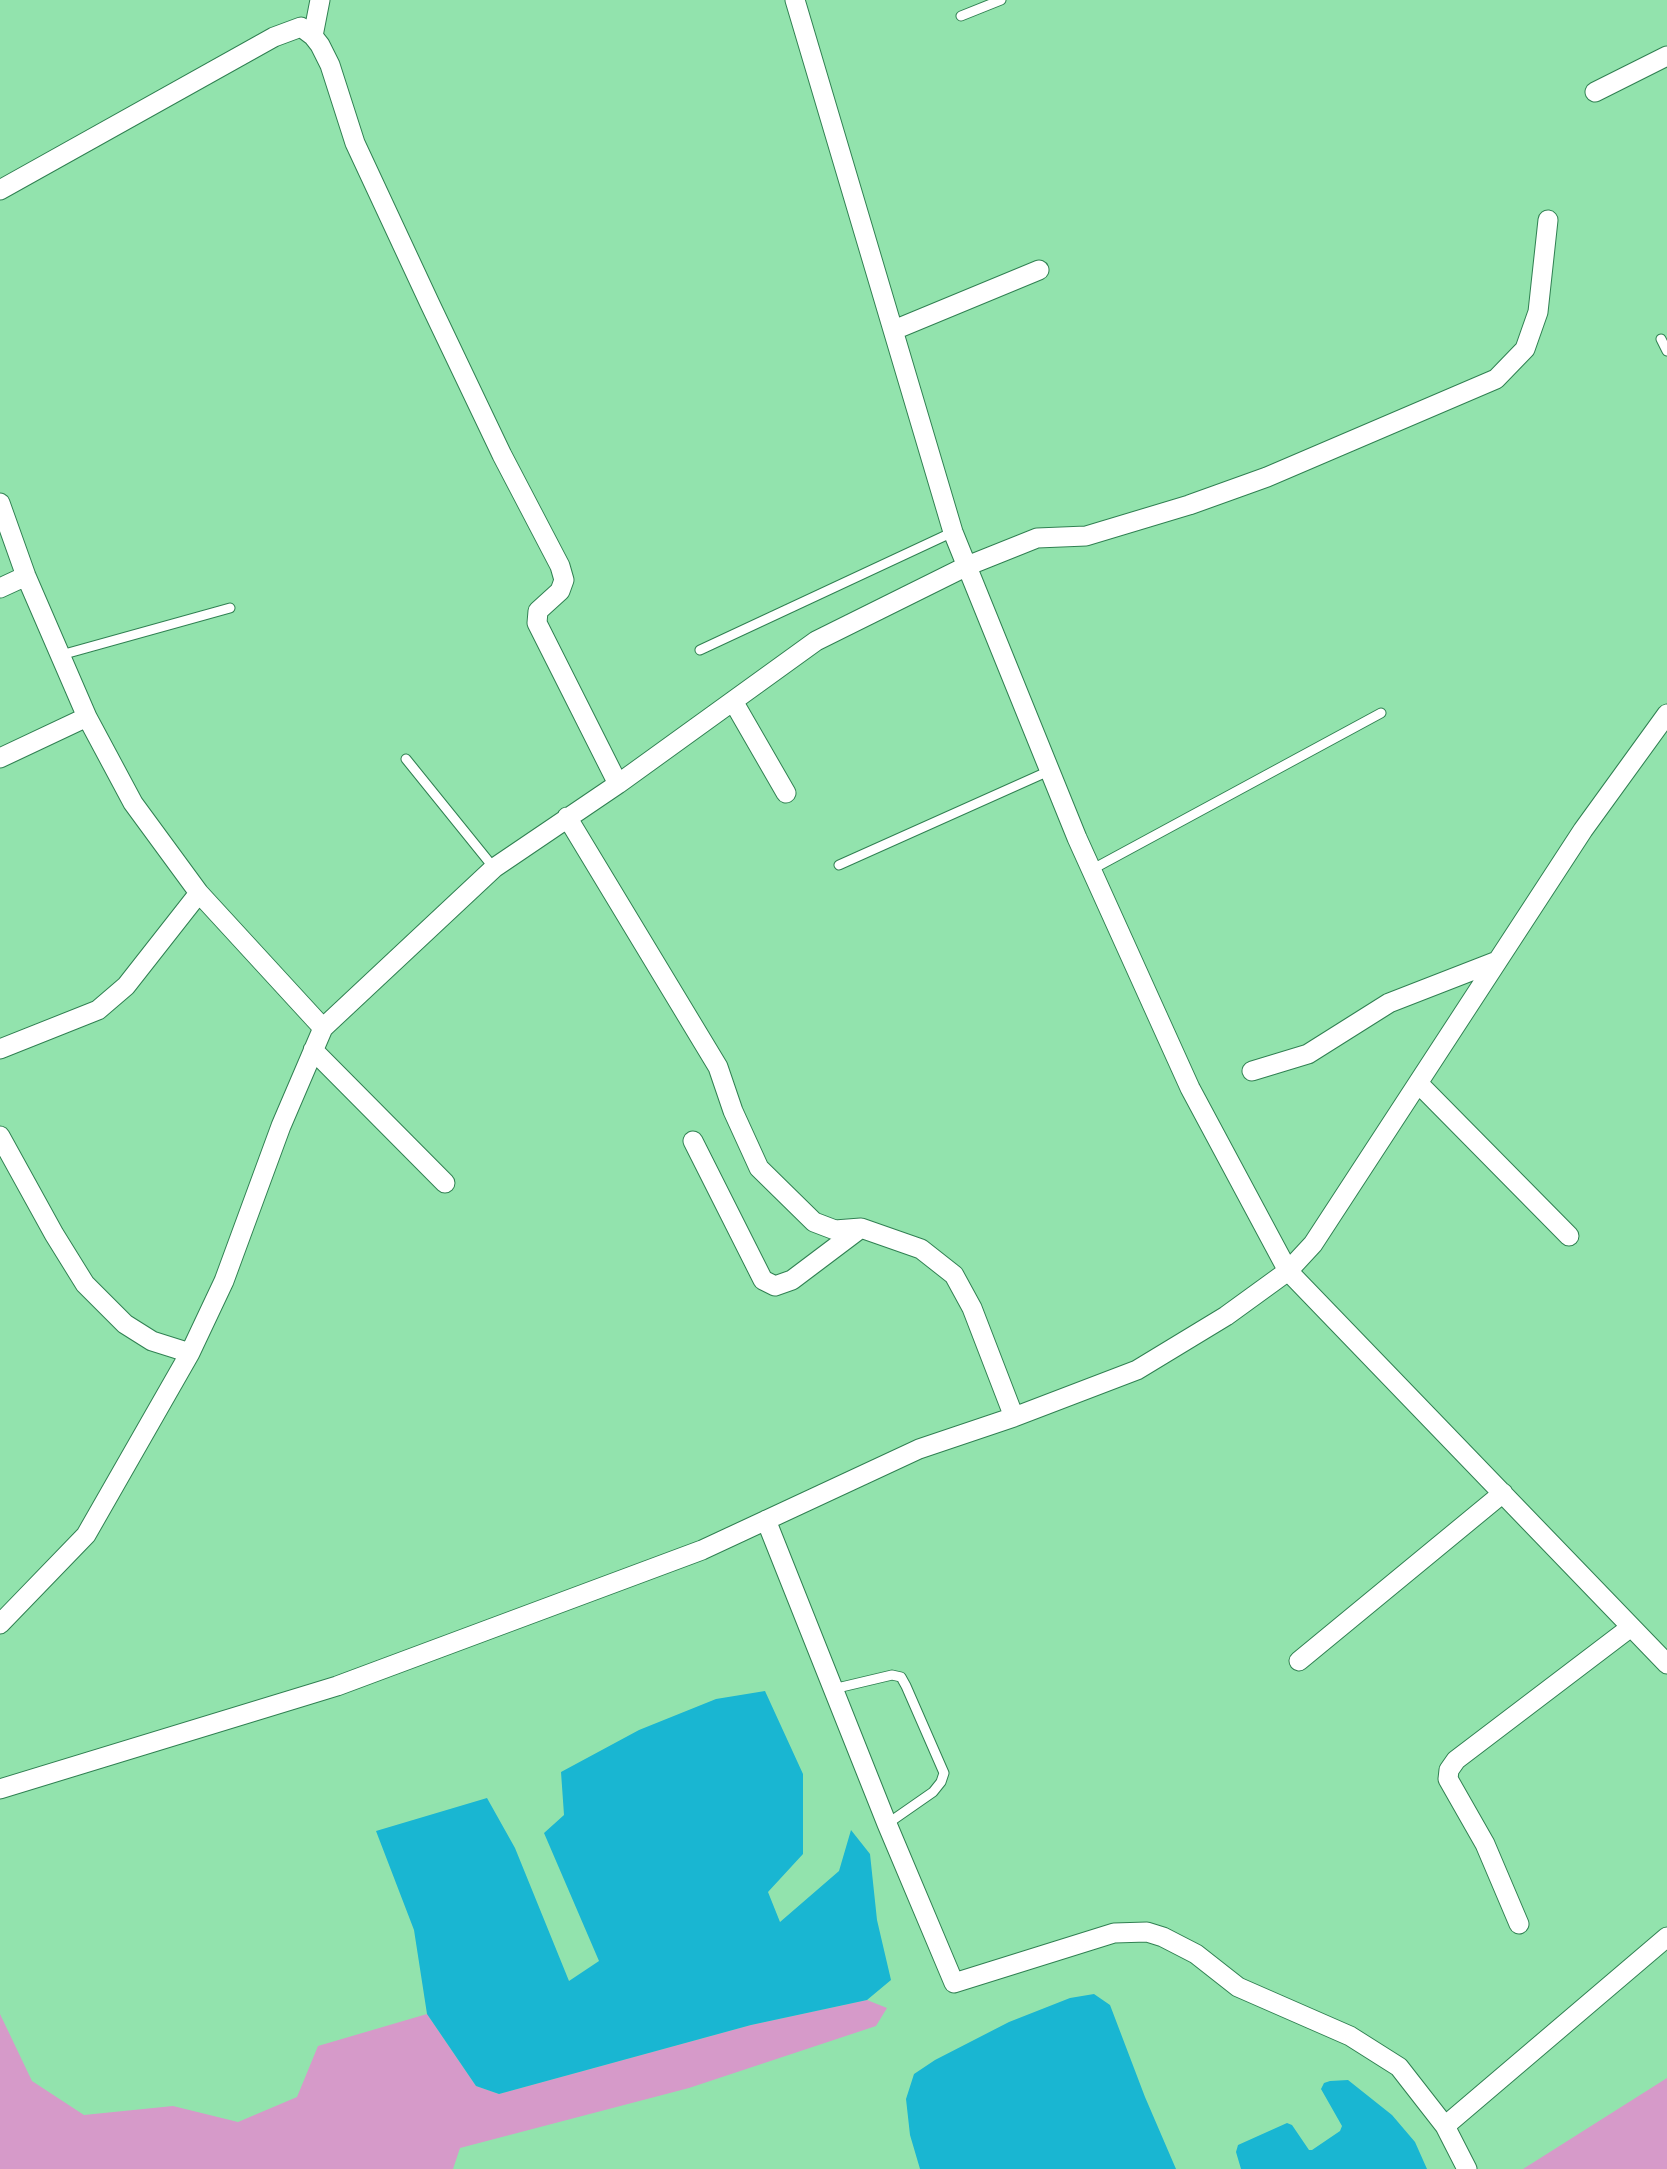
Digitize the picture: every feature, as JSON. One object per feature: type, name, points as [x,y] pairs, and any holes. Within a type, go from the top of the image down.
[{"type":"street","points":[[313,36],[320,0]]},
{"type":"street","points":[[795,0],[953,532],[1091,870],[1190,1088],[1288,1271],[1667,1664]]},
{"type":"street","points":[[0,190],[274,37],[301,27],[313,36],[330,65],[355,143],[430,304],[502,455],[560,566],[564,580],[560,591],[538,611],[537,624],[618,784]]},
{"type":"street","points":[[1595,92],[1667,56]]},
{"type":"street","points":[[0,1624],[86,1535],[190,1353],[224,1281],[281,1126],[323,1028],[494,868],[618,784],[816,641],[967,566],[1037,538],[1086,536],[1189,505],[1267,477],[1496,379],[1525,349],[1538,312],[1548,220]]},
{"type":"street","points":[[894,330],[1039,270]]},
{"type":"street","points":[[0,504],[26,576],[87,717],[132,804],[199,893],[323,1028]]},
{"type":"street","points":[[0,588],[26,576]]},
{"type":"street","points":[[733,701],[786,793]]},
{"type":"street","points":[[0,1789],[337,1686],[702,1550],[920,1449],[1014,1417],[1137,1370],[1226,1316],[1288,1271],[1313,1244],[1583,830],[1667,714]]},
{"type":"street","points":[[0,758],[87,717]]},
{"type":"street","points":[[567,817],[718,1067],[733,1111],[760,1168],[814,1222],[835,1230],[860,1228],[921,1249],[954,1276],[972,1308],[1014,1417]]},
{"type":"street","points":[[0,1049],[98,1010],[126,986],[199,893]]},
{"type":"street","points":[[1252,1071],[1308,1054],[1390,1003],[1497,961]]},
{"type":"street","points":[[313,1050],[445,1183]]},
{"type":"street","points":[[1418,1083],[1569,1236]]},
{"type":"street","points":[[0,1136],[54,1234],[85,1284],[125,1324],[152,1341],[190,1353]]},
{"type":"street","points":[[693,1140],[763,1280],[775,1286],[792,1280],[860,1228]]},
{"type":"street","points":[[1299,1661],[1502,1493]]},
{"type":"street","points":[[766,1520],[886,1824],[954,1983],[1114,1933],[1147,1932],[1163,1937],[1196,1954],[1238,1987],[1350,2036],[1399,2067],[1445,2126],[1467,2169]]},
{"type":"street","points":[[1519,1924],[1485,1844],[1448,1779],[1449,1770],[1456,1760],[1631,1627]]},
{"type":"street","points":[[1445,2126],[1667,1937]]},
{"type":"lane","points":[[961,16],[1001,0]]},
{"type":"lane","points":[[1661,339],[1667,351]]},
{"type":"lane","points":[[700,650],[953,532]]},
{"type":"lane","points":[[61,655],[230,608]]},
{"type":"lane","points":[[1091,870],[1381,714]]},
{"type":"lane","points":[[406,758],[494,868]]},
{"type":"lane","points":[[839,865],[1049,770]]},
{"type":"lane","points":[[833,1689],[892,1675],[901,1677],[944,1773],[941,1782],[933,1792],[886,1824]]},
{"type":"shaded area","points":[[867,2000],[887,2008],[876,2026],[689,2088],[460,2148],[453,2169],[0,2169],[0,2014],[32,2081],[84,2115],[173,2106],[238,2122],[297,2097],[318,2046],[427,2014],[476,2086],[499,2094],[751,2025]]},
{"type":"shaded area","points":[[1667,2078],[1667,2169],[1523,2169]]},
{"type":"water","points":[[765,1691],[803,1774],[803,1854],[768,1892],[780,1922],[839,1871],[851,1830],[870,1854],[877,1920],[891,1980],[867,2000],[751,2025],[499,2094],[476,2086],[427,2014],[414,1930],[376,1831],[487,1798],[515,1848],[569,1981],[599,1961],[544,1833],[564,1815],[561,1772],[639,1730],[716,1699]]},
{"type":"water","points":[[1094,1994],[1110,2005],[1145,2097],[1176,2169],[920,2169],[910,2135],[906,2099],[914,2074],[935,2060],[1009,2022],[1070,1998]]},
{"type":"water","points":[[1348,2080],[1392,2115],[1415,2142],[1427,2169],[1241,2169],[1236,2152],[1238,2145],[1287,2123],[1292,2125],[1309,2150],[1312,2150],[1340,2131],[1342,2126],[1321,2089],[1324,2083],[1330,2081]]}]
